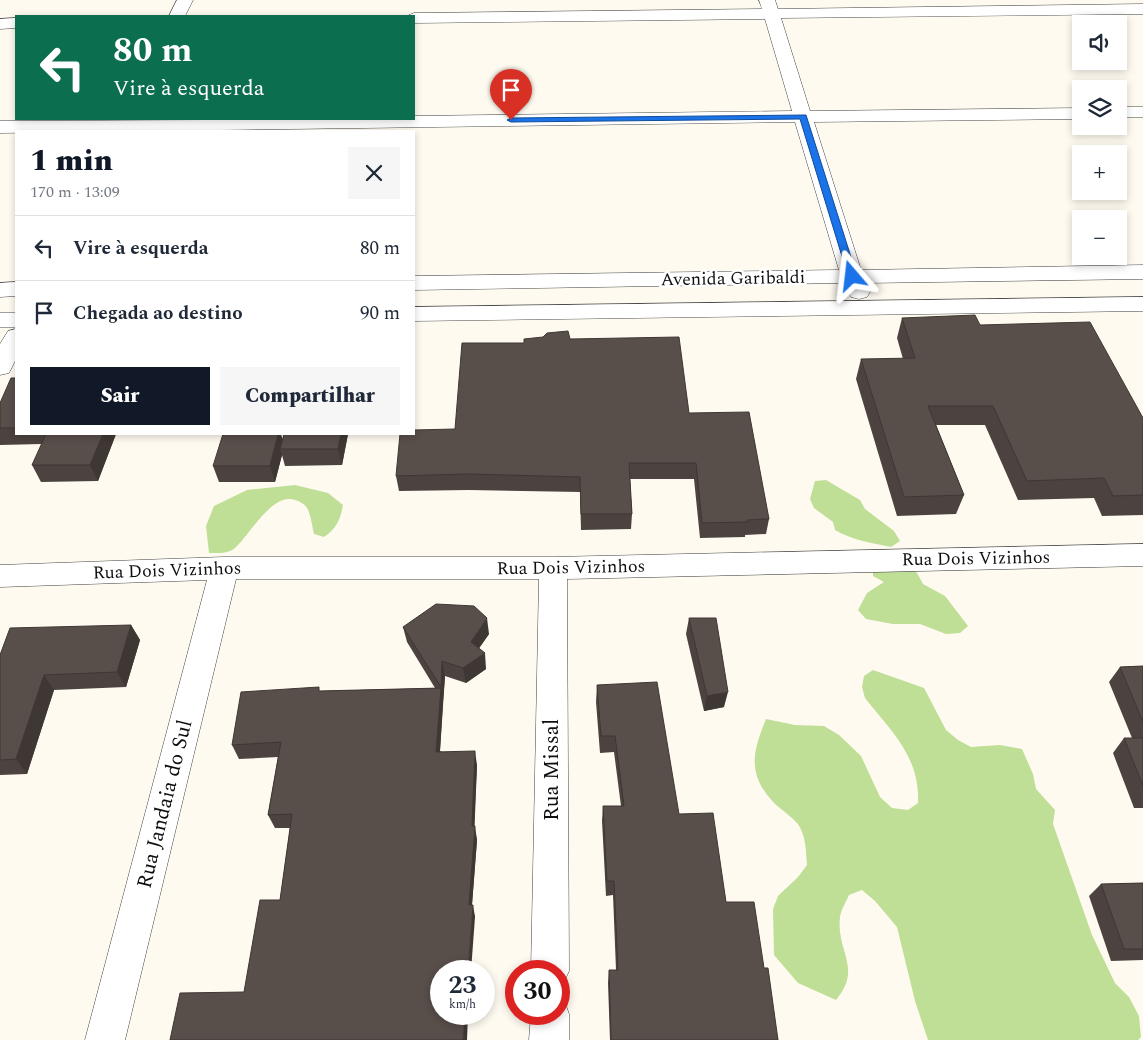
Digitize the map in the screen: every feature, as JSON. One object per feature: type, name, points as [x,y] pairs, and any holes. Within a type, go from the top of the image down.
[{"type":"street","points":[[178,15],[185,0]]},
{"type":"street","points":[[769,7],[852,276],[866,308]]},
{"type":"street","points":[[415,18],[769,7],[1143,9]]},
{"type":"street","points":[[0,24],[15,23]]},
{"type":"street","points":[[1127,112],[1143,112]]},
{"type":"street","points":[[0,127],[1072,113]]},
{"type":"street","name":"Avenida Garibaldi","points":[[415,283],[1143,272]]},
{"type":"street","points":[[0,290],[15,290]]},
{"type":"street","name":"Avenida Garibaldi","points":[[415,314],[1143,304]]},
{"type":"street","points":[[0,320],[15,320]]},
{"type":"street","points":[[0,367],[15,338]]},
{"type":"street","name":"Rua Dois Vizinhos","points":[[0,576],[224,568],[553,568],[1143,555]]},
{"type":"street","name":"Rua Jandaia do Sul","points":[[105,1040],[224,568]]},
{"type":"street","name":"Rua Missal","points":[[550,960],[553,568]]},
{"type":"street","points":[[550,1025],[550,1040]]},
{"type":"green space","points":[[826,480],[860,500],[865,509],[894,531],[900,541],[891,547],[855,539],[835,530],[833,522],[814,508],[810,499],[815,481]]},
{"type":"green space","points":[[295,485],[328,493],[343,505],[337,523],[328,534],[324,537],[314,534],[310,514],[306,507],[297,500],[286,499],[278,502],[262,516],[235,548],[226,552],[209,553],[206,526],[214,506],[247,490]]},
{"type":"green space","points":[[906,564],[917,573],[923,584],[945,596],[968,626],[960,633],[946,634],[920,624],[893,624],[866,619],[858,610],[867,593],[884,582],[873,576],[873,566]]},
{"type":"green space","points":[[873,670],[924,688],[946,730],[958,740],[971,747],[1000,745],[1022,749],[1033,774],[1036,789],[1055,810],[1053,824],[1092,935],[1115,983],[1129,997],[1139,1016],[1141,1037],[1138,1040],[928,1040],[915,1001],[897,927],[875,901],[862,890],[849,895],[840,917],[841,940],[848,969],[844,989],[836,1000],[798,983],[774,955],[773,909],[778,896],[798,877],[807,865],[801,829],[796,821],[775,804],[766,793],[756,773],[755,753],[766,719],[795,725],[824,726],[839,735],[861,756],[880,797],[892,808],[908,810],[918,803],[914,772],[909,759],[894,734],[865,698],[862,687],[864,676]]},
{"type":"building","points":[[975,315],[980,325],[1090,322],[1143,418],[1143,495],[1113,496],[1104,478],[1027,481],[993,406],[928,406],[964,495],[904,497],[861,359],[915,358],[902,318]]},
{"type":"building","points":[[568,331],[570,339],[679,337],[689,413],[749,412],[769,519],[747,520],[748,522],[702,523],[696,463],[629,463],[632,514],[581,514],[580,477],[468,474],[396,476],[400,435],[415,435],[415,430],[455,429],[462,343],[524,343],[524,339],[543,337],[547,333]]},
{"type":"building","points":[[11,378],[15,378],[15,428],[0,428],[0,403]]},
{"type":"building","points":[[46,435],[103,435],[90,465],[32,465]]},
{"type":"building","points":[[223,435],[278,435],[270,466],[213,466]]},
{"type":"building","points":[[284,435],[341,435],[338,449],[280,449]]},
{"type":"building","points":[[436,604],[474,606],[487,618],[471,642],[485,653],[463,668],[442,661],[441,687],[403,627]]},
{"type":"building","points":[[689,618],[716,618],[728,692],[707,696]]},
{"type":"building","points":[[131,625],[117,672],[44,675],[16,759],[0,760],[0,655],[10,628]]},
{"type":"building","points":[[1143,666],[1143,722],[1120,667]]},
{"type":"building","points":[[657,682],[679,814],[713,813],[726,902],[754,902],[764,968],[768,968],[778,1040],[611,1040],[609,970],[618,970],[614,881],[607,881],[603,806],[624,806],[615,736],[601,736],[597,685]]},
{"type":"building","points":[[319,687],[319,691],[441,688],[436,752],[475,751],[472,826],[475,826],[469,905],[473,905],[469,960],[430,960],[430,1025],[464,1025],[463,1040],[170,1040],[180,993],[244,992],[260,900],[280,900],[292,814],[268,815],[281,742],[232,745],[241,692]]},
{"type":"building","points":[[1124,738],[1143,738],[1143,786]]},
{"type":"building","points":[[1143,883],[1143,949],[1124,949],[1101,884]]},
{"type":"route","points":[[511,120],[803,116],[852,276]]}]
